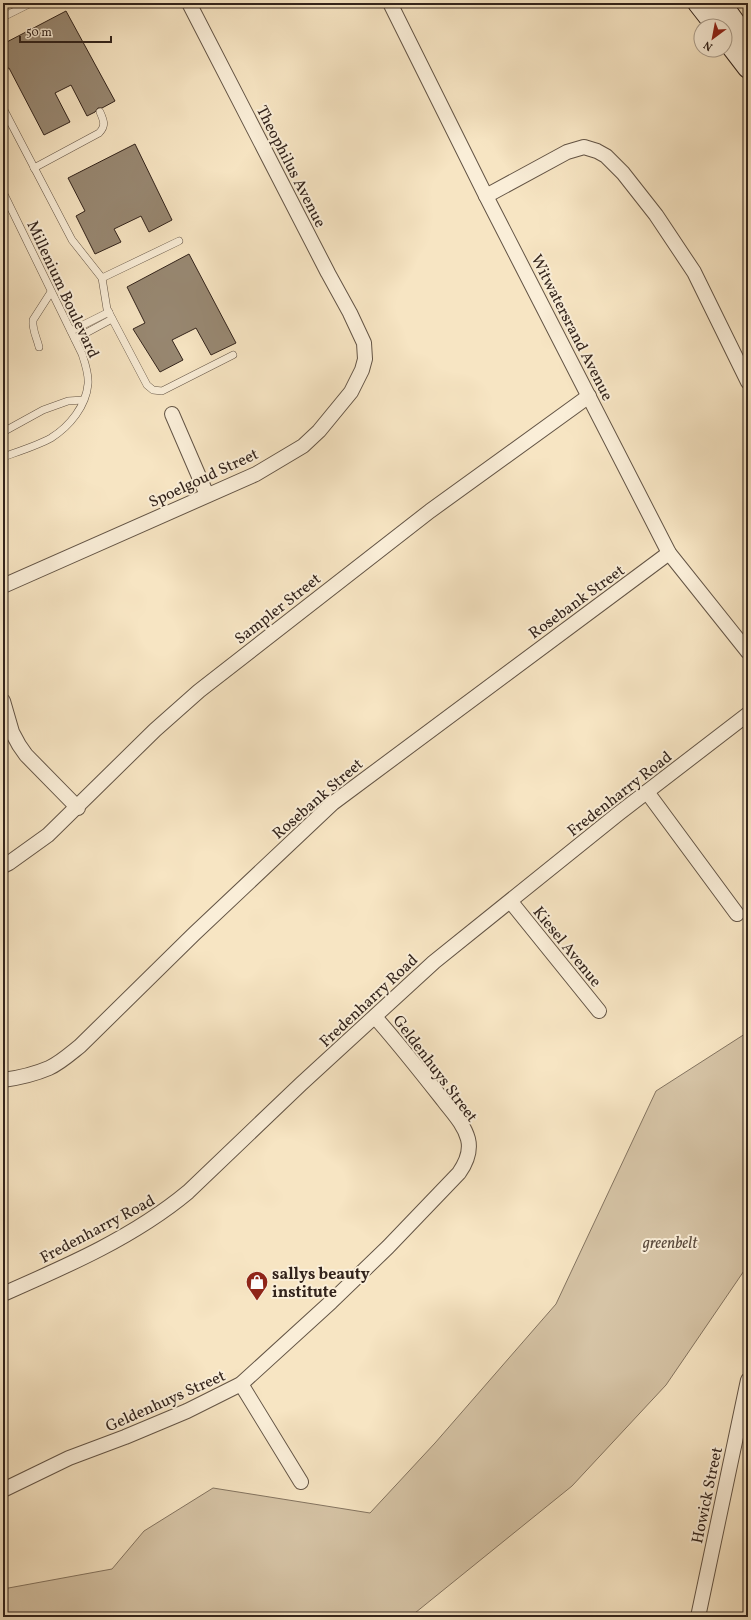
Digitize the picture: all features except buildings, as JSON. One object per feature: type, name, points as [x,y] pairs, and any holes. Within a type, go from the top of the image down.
[{"type":"main road","points":[[698,3],[710,18]]},
{"type":"main road","points":[[721,3],[748,41]]},
{"type":"main road","points":[[733,48],[748,68]]},
{"type":"street","name":"Theophilus Avenue","points":[[189,3],[350,313],[364,343]]},
{"type":"street","name":"Witwatersrand Avenue","points":[[390,3],[486,196],[669,553],[748,652]]},
{"type":"street","points":[[486,196],[567,152],[584,147],[597,151],[606,156],[623,173],[656,215],[694,272],[748,382]]},
{"type":"street","name":"Spoelgoud Street","points":[[3,586],[256,474],[303,446],[319,432],[351,392],[362,370],[365,359],[364,343]]},
{"type":"street","name":"Sampler Street","points":[[3,866],[48,835],[78,808],[154,730],[199,691],[430,511],[589,396]]},
{"type":"street","points":[[172,414],[207,495]]},
{"type":"street","name":"Rosebank Street","points":[[3,1080],[17,1078],[49,1068],[64,1059],[80,1046],[194,934],[333,803],[669,553]]},
{"type":"street","points":[[3,701],[12,732],[26,755],[78,808]]},
{"type":"street","name":"Fredenharry Road","points":[[3,1294],[64,1268],[120,1238],[170,1208],[301,1084],[434,962],[647,792],[748,714]]},
{"type":"street","points":[[647,792],[737,914]]},
{"type":"street","name":"Kiesel Avenue","points":[[511,902],[599,1011]]},
{"type":"street","name":"Geldenhuys Street","points":[[3,1490],[69,1458],[125,1437],[186,1411],[241,1384],[331,1302],[388,1247],[459,1173],[466,1163],[469,1150],[468,1138],[459,1122],[410,1057],[375,1017]]},
{"type":"street","name":"Howick Street","points":[[698,1617],[748,1380]]},
{"type":"street","points":[[241,1384],[301,1482]]},
{"type":"lane","points":[[3,17],[31,3]]},
{"type":"lane","points":[[3,108],[72,240],[102,278],[111,316],[144,382],[153,390],[162,391],[234,355]]},
{"type":"lane","points":[[34,168],[99,133],[104,126],[100,112]]},
{"type":"lane","name":"Millenium Boulevard","points":[[3,192],[82,354],[87,368],[88,383],[76,416],[51,438],[3,457]]},
{"type":"lane","points":[[102,278],[179,241]]},
{"type":"lane","points":[[39,347],[32,326],[33,320],[51,292]]},
{"type":"lane","points":[[71,331],[111,316]]},
{"type":"lane","points":[[75,339],[111,316]]},
{"type":"lane","points":[[3,432],[43,410],[68,401],[83,400]]},
{"type":"green space","name":"greenbelt","points":[[748,1032],[748,1265],[666,1385],[572,1486],[410,1617],[3,1617],[3,1589],[112,1569],[144,1531],[213,1488],[370,1513],[435,1443],[556,1304],[656,1091]]},
{"type":"place","name":"sallys beauty institute","points":[[257,1302]]}]
